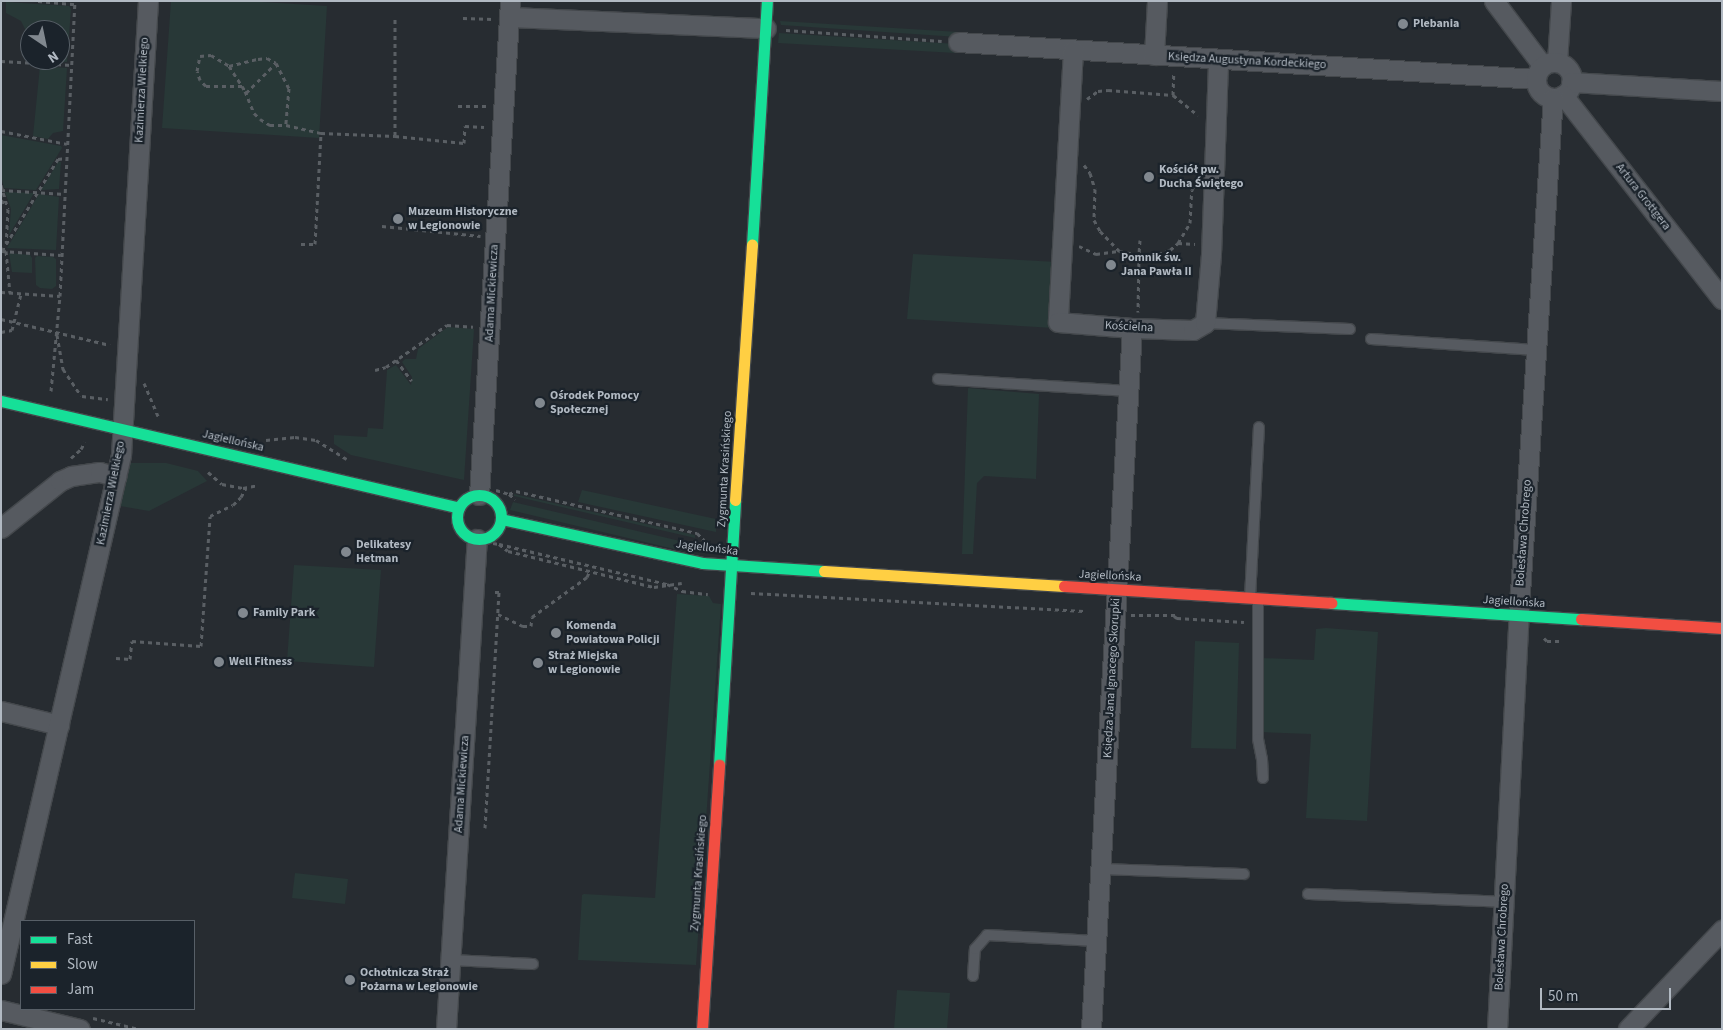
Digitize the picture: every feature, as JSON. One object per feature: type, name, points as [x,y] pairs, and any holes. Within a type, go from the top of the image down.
[{"type":"street","name":"Kazimierza Wielkiego","points":[[1,974],[116,477],[122,429],[148,1]]},
{"type":"street","name":"Zygmunta Krasińskiego","points":[[702,1029],[733,566],[767,1]]},
{"type":"street","points":[[1154,55],[1157,1]]},
{"type":"street","points":[[1494,1],[1545,69]]},
{"type":"street","points":[[1560,1],[1540,92],[1722,91]]},
{"type":"street","points":[[509,9],[766,28]]},
{"type":"street","name":"Adama Mickiewicza","points":[[486,492],[509,9]]},
{"type":"street","name":"Księdza Augustyna Kordeckiego","points":[[958,42],[1218,59],[1545,69]]},
{"type":"street","name":"Kościelna","points":[[1073,50],[1058,322],[1193,330],[1205,323]]},
{"type":"street","points":[[1205,323],[1210,254],[1218,59]]},
{"type":"street","points":[[1545,69],[1568,69],[1562,92]]},
{"type":"street","name":"Artura Grottgera","points":[[1562,92],[1722,299]]},
{"type":"street","name":"Bolesława Chrobrego","points":[[1496,1029],[1536,350],[1562,92]]},
{"type":"street","name":"Księdza Jana Ignacego Skorupki","points":[[1091,1029],[1128,391],[1134,328]]},
{"type":"street","name":"Jagiellońska","points":[[1,401],[459,508]]},
{"type":"street","points":[[1,528],[60,481],[71,476],[100,472],[116,477]]},
{"type":"street","points":[[486,492],[495,502],[501,519],[493,534],[483,544],[466,535],[458,526],[459,508],[467,498],[486,492]]},
{"type":"street","name":"Jagiellońska","points":[[501,519],[671,558],[733,566],[1722,628]]},
{"type":"street","name":"Adama Mickiewicza","points":[[446,1029],[483,544]]},
{"type":"street","points":[[1,711],[59,725]]},
{"type":"street","points":[[1628,1029],[1722,930]]},
{"type":"street","points":[[1,1010],[80,1029]]},
{"type":"lane","points":[[1205,323],[1350,329]]},
{"type":"lane","points":[[1371,340],[1536,350]]},
{"type":"lane","points":[[938,380],[1128,391]]},
{"type":"lane","points":[[1259,427],[1254,599],[1257,620],[1258,739],[1263,778]]},
{"type":"lane","points":[[1100,869],[1244,874]]},
{"type":"lane","points":[[1308,894],[1504,902]]},
{"type":"lane","points":[[973,976],[975,949],[987,935],[1096,941]]},
{"type":"lane","points":[[450,960],[534,964]]},
{"type":"path","points":[[38,1],[75,2],[60,296],[51,390]]},
{"type":"path","points":[[395,18],[395,136]]},
{"type":"path","points":[[463,18],[482,19]]},
{"type":"path","points":[[801,31],[936,40]]},
{"type":"path","points":[[242,86],[206,86],[200,80],[197,71],[200,56],[206,55],[218,58],[229,66],[242,86],[251,108],[270,125],[321,133],[395,136],[464,143],[465,126],[490,127]]},
{"type":"path","points":[[1173,95],[1176,57]]},
{"type":"path","points":[[229,66],[267,58],[276,63],[289,88],[286,126]]},
{"type":"path","points":[[1,61],[72,65]]},
{"type":"path","points":[[246,94],[276,63]]},
{"type":"path","points":[[1083,106],[1087,99],[1098,91],[1173,95],[1200,118]]},
{"type":"path","points":[[458,106],[476,107]]},
{"type":"path","points":[[1,131],[67,144]]},
{"type":"path","points":[[301,244],[315,244],[321,133]]},
{"type":"path","points":[[10,293],[3,251],[6,243],[58,159],[66,158]]},
{"type":"path","points":[[1081,162],[1090,173],[1095,188],[1094,220],[1100,232],[1119,251]]},
{"type":"path","points":[[1062,239],[1096,254],[1119,251],[1139,255],[1158,254],[1170,250],[1178,244],[1190,223],[1192,190],[1197,181]]},
{"type":"path","points":[[1,185],[7,205],[6,243]]},
{"type":"path","points":[[2,190],[64,194]]},
{"type":"path","points":[[1,200],[7,205]]},
{"type":"path","points":[[382,226],[483,236]]},
{"type":"path","points":[[1134,328],[1140,240]]},
{"type":"path","points":[[3,251],[61,255]]},
{"type":"path","points":[[1,292],[60,296]]},
{"type":"path","points":[[1,332],[12,330],[21,294]]},
{"type":"path","points":[[1,318],[116,346]]},
{"type":"path","points":[[375,370],[386,367],[447,325],[477,327]]},
{"type":"path","points":[[56,332],[63,369],[82,396]]},
{"type":"path","points":[[396,360],[412,381]]},
{"type":"path","points":[[95,398],[110,399]]},
{"type":"path","points":[[295,437],[316,440]]},
{"type":"path","points":[[84,443],[93,446]]},
{"type":"path","points":[[116,658],[130,659],[132,641],[201,646],[210,516],[233,504],[241,497],[245,488],[222,484]]},
{"type":"path","points":[[486,492],[509,494],[516,490],[696,533],[704,540]]},
{"type":"path","points":[[483,544],[504,544],[668,584],[682,591],[714,595]]},
{"type":"path","points":[[498,614],[523,626],[531,626],[532,616],[588,577],[591,566]]},
{"type":"path","points":[[485,828],[499,592],[486,592]]},
{"type":"path","points":[[745,596],[762,592],[1076,612],[1087,611]]},
{"type":"path","points":[[1130,615],[1170,617],[1178,614],[1257,620]]},
{"type":"shaded area","points":[[171,1],[246,1],[327,6],[319,138],[162,128]]},
{"type":"shaded area","points":[[6,2],[69,6],[71,9],[70,22],[70,20],[20,20],[6,13]]},
{"type":"shaded area","points":[[780,21],[959,32],[958,37],[781,25]]},
{"type":"shaded area","points":[[779,33],[957,44],[956,53],[778,43]]},
{"type":"shaded area","points":[[40,70],[67,70],[63,131],[53,133],[48,139],[33,136]]},
{"type":"shaded area","points":[[1,135],[61,146],[62,148],[36,190],[4,188],[1,177]]},
{"type":"shaded area","points":[[58,162],[61,162],[59,189],[41,190]]},
{"type":"shaded area","points":[[5,192],[34,193],[9,235],[11,209]]},
{"type":"shaded area","points":[[39,194],[59,197],[56,250],[7,248]]},
{"type":"shaded area","points":[[9,253],[30,255],[32,258],[32,273],[12,272]]},
{"type":"shaded area","points":[[913,254],[1057,262],[1054,328],[907,319]]},
{"type":"shaded area","points":[[37,256],[53,257],[56,259],[56,286],[52,289],[40,288],[36,285],[35,258]]},
{"type":"shaded area","points":[[448,327],[474,329],[464,480],[351,455],[334,444],[334,435],[367,437],[368,428],[383,429],[387,370],[396,365],[411,385],[412,377],[402,362],[405,359],[416,359],[418,349]]},
{"type":"shaded area","points":[[968,388],[1039,394],[1036,479],[984,476],[977,483],[973,554],[962,554]]},
{"type":"shaded area","points":[[128,463],[166,463],[198,471],[207,481],[149,511],[120,506]]},
{"type":"shaded area","points":[[582,490],[716,519],[716,532],[578,502]]},
{"type":"shaded area","points":[[514,494],[695,535],[695,538],[514,496]]},
{"type":"shaded area","points":[[513,502],[693,544],[691,553],[510,510]]},
{"type":"shaded area","points":[[294,565],[381,570],[374,667],[287,661]]},
{"type":"shaded area","points":[[677,594],[709,596],[713,603],[721,604],[696,965],[578,960],[582,895],[655,898]]},
{"type":"shaded area","points":[[1316,629],[1378,632],[1367,821],[1306,818],[1311,734],[1260,732],[1262,658],[1314,660]]},
{"type":"shaded area","points":[[1195,641],[1239,643],[1236,749],[1191,748]]},
{"type":"shaded area","points":[[295,873],[348,879],[345,904],[292,898]]},
{"type":"shaded area","points":[[897,990],[950,993],[947,1029],[894,1029]]},
{"type":"traffic: fast","points":[[752,245],[767,1]]},
{"type":"traffic: fast","points":[[1,401],[459,508]]},
{"type":"traffic: fast","points":[[475,495],[483,495],[495,501],[501,517],[495,533],[483,539],[475,539],[463,533],[457,521],[457,513],[463,501],[475,495]]},
{"type":"traffic: fast","points":[[719,765],[735,500]]},
{"type":"traffic: fast","points":[[501,519],[702,563],[824,571]]},
{"type":"traffic: fast","points":[[1331,603],[1581,619]]},
{"type":"traffic: slow","points":[[735,500],[752,245]]},
{"type":"traffic: slow","points":[[824,571],[1064,586]]},
{"type":"traffic: jam","points":[[1064,586],[1331,603]]},
{"type":"traffic: jam","points":[[1581,619],[1722,628]]},
{"type":"traffic: jam","points":[[702,1029],[719,765]]},
{"type":"place","name":"Plebania","points":[[1403,24]]},
{"type":"place","name":"Kościół pw. Ducha Świętego","points":[[1149,177]]},
{"type":"place","name":"Muzeum Historyczne w Legionowie","points":[[398,219]]},
{"type":"place","name":"Pomnik św. Jana Pawła II","points":[[1111,265]]},
{"type":"place","name":"Ośrodek Pomocy Społecznej","points":[[540,403]]},
{"type":"place","name":"Delikatesy Hetman","points":[[346,552]]},
{"type":"place","name":"Family Park","points":[[243,613]]},
{"type":"place","name":"Komenda Powiatowa Policji","points":[[556,633]]},
{"type":"place","name":"Well Fitness","points":[[219,662]]},
{"type":"place","name":"Straż Miejska w Legionowie","points":[[538,663]]},
{"type":"place","name":"Ochotnicza Straż Pożarna w Legionowie","points":[[350,980]]}]
